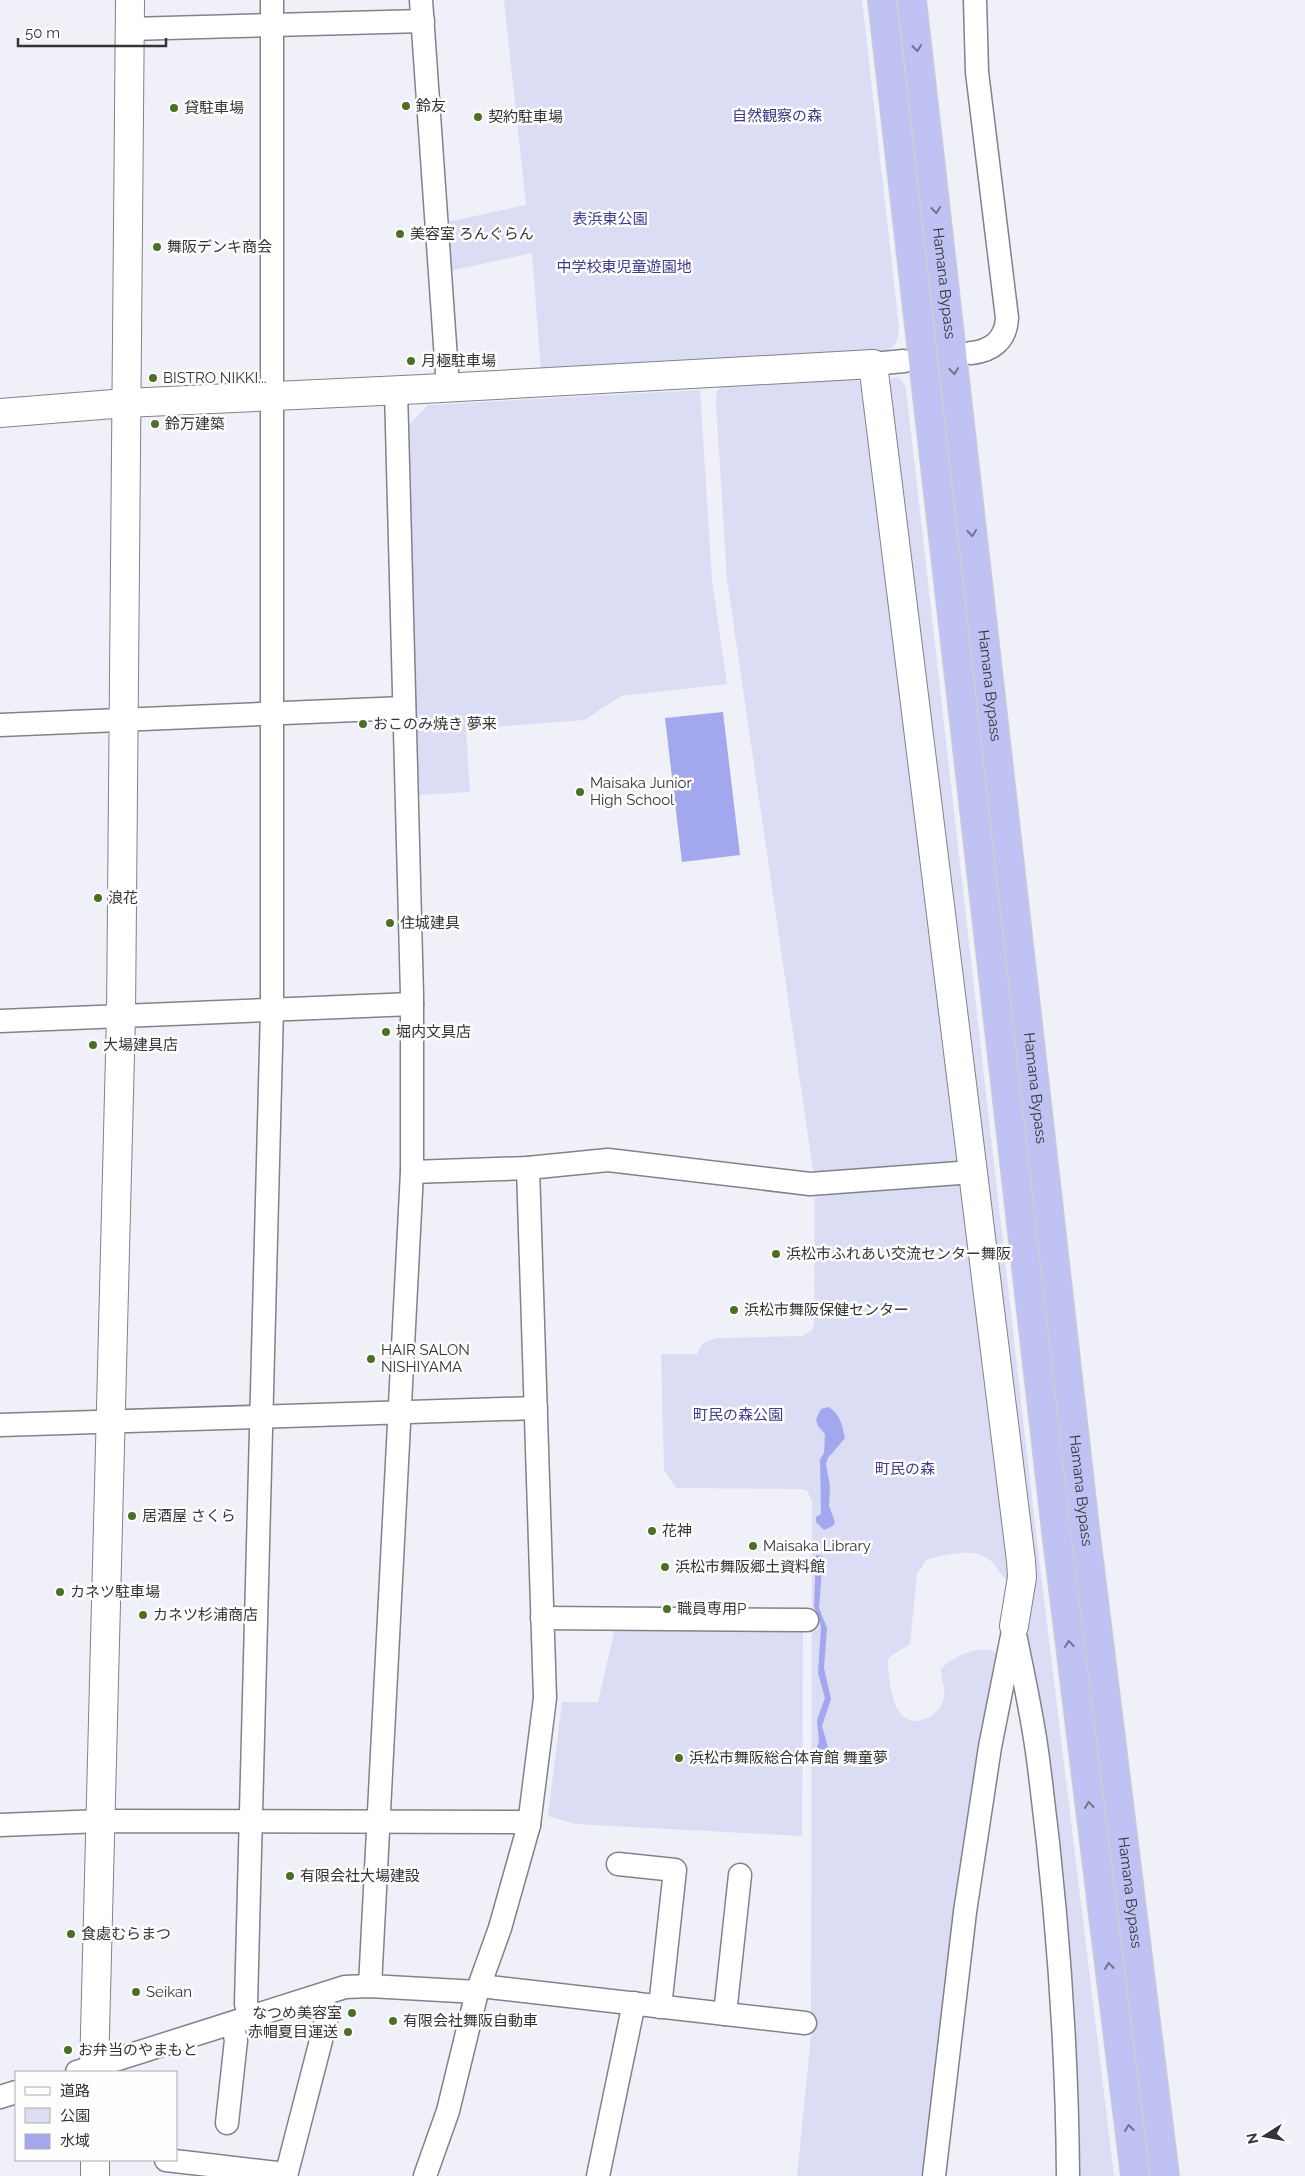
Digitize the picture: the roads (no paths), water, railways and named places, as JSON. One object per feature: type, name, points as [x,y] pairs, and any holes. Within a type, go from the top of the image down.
[{"type":"highway","name":"Hamana Bypass","points":[[882,0],[1056,1531],[1135,2176]]},
{"type":"highway","name":"Hamana Bypass","points":[[912,0],[1085,1528],[1165,2176]]},
{"type":"street","points":[[130,0],[120,1016],[101,1821],[89,2070],[321,1995],[345,1988],[370,1986],[478,1989],[634,2003],[805,2024]]},
{"type":"street","points":[[226,2123],[236,2040],[246,2004],[272,1009],[270,396],[272,0]]},
{"type":"street","points":[[971,353],[988,350],[995,346],[1004,333],[1007,318],[977,72],[975,0]]},
{"type":"street","points":[[130,29],[272,25],[422,11],[448,388]]},
{"type":"street","points":[[0,413],[126,403],[448,388],[904,361]]},
{"type":"street","points":[[873,364],[1022,1577],[990,1747],[965,1912],[934,2176]]},
{"type":"street","points":[[370,1986],[412,1172],[412,1004],[396,390]]},
{"type":"street","points":[[0,725],[404,708]]},
{"type":"street","points":[[0,1021],[412,1004]]},
{"type":"street","points":[[412,1172],[528,1168],[608,1160],[810,1184],[973,1172]]},
{"type":"street","points":[[426,2176],[448,2112],[478,1989],[500,1928],[529,1825],[545,1698],[528,1168]]},
{"type":"street","points":[[0,1425],[536,1408]]},
{"type":"street","points":[[542,1618],[807,1620]]},
{"type":"street","points":[[1014,1626],[1038,1757],[1052,1890],[1062,2024],[1068,2176]]},
{"type":"street","points":[[0,1825],[101,1821],[251,1821],[517,1822],[529,1825]]},
{"type":"street","points":[[618,1864],[675,1870],[660,2006]]},
{"type":"street","points":[[725,2014],[740,1875]]},
{"type":"street","points":[[174,2161],[286,2175],[327,2017],[321,1995]]},
{"type":"street","points":[[598,2176],[634,2003]]},
{"type":"street","points":[[0,2097],[15,2092]]},
{"type":"street","points":[[95,2161],[95,2176]]},
{"type":"water","points":[[723,712],[740,855],[682,862],[665,718]]},
{"type":"water","points":[[828,1407],[836,1413],[842,1425],[845,1438],[828,1458],[826,1464],[830,1486],[829,1506],[835,1522],[833,1526],[824,1530],[816,1522],[816,1517],[821,1514],[820,1459],[824,1453],[825,1434],[818,1426],[816,1419],[821,1409]]},
{"type":"water","points":[[816,1555],[823,1556],[819,1608],[827,1628],[824,1668],[831,1699],[822,1726],[831,1758],[826,1765],[820,1766],[816,1764],[814,1754],[819,1742],[817,1720],[825,1698],[818,1673],[821,1627],[814,1606]]},
{"type":"place","name":"鈴友","points":[[406,106]]},
{"type":"place","name":"貸駐車場","points":[[174,108]]},
{"type":"place","name":"契約駐車場","points":[[478,117]]},
{"type":"place","name":"美容室 ろんぐらん","points":[[400,234]]},
{"type":"place","name":"舞阪デンキ商会","points":[[157,247]]},
{"type":"place","name":"月極駐車場","points":[[411,361]]},
{"type":"place","name":"BISTRO NIKKI...","points":[[153,378]]},
{"type":"place","name":"鈴万建築","points":[[155,424]]},
{"type":"place","name":"おこのみ焼き 夢来","points":[[363,724]]},
{"type":"place","name":"Maisaka Junior High School","points":[[580,792]]},
{"type":"place","name":"浪花","points":[[98,898]]},
{"type":"place","name":"住城建具","points":[[390,923]]},
{"type":"place","name":"堀内文具店","points":[[386,1032]]},
{"type":"place","name":"大場建具店","points":[[93,1045]]},
{"type":"place","name":"浜松市ふれあい交流センター舞阪","points":[[776,1254]]},
{"type":"place","name":"浜松市舞阪保健センター","points":[[734,1310]]},
{"type":"place","name":"HAIR SALON NISHIYAMA","points":[[371,1359]]},
{"type":"place","name":"居酒屋 さくら","points":[[132,1516]]},
{"type":"place","name":"花神","points":[[652,1531]]},
{"type":"place","name":"Maisaka Library","points":[[753,1546]]},
{"type":"place","name":"浜松市舞阪郷土資料館","points":[[665,1567]]},
{"type":"place","name":"カネツ駐車場","points":[[60,1592]]},
{"type":"place","name":"職員専用P","points":[[667,1609]]},
{"type":"place","name":"カネツ杉浦商店","points":[[143,1615]]},
{"type":"place","name":"浜松市舞阪総合体育館 舞童夢","points":[[679,1758]]},
{"type":"place","name":"有限会社大場建設","points":[[290,1876]]},
{"type":"place","name":"食處むらまつ","points":[[71,1934]]},
{"type":"place","name":"Seikan","points":[[136,1992]]},
{"type":"place","name":"なつめ美容室","points":[[352,2013]]},
{"type":"place","name":"有限会社舞阪自動車","points":[[393,2021]]},
{"type":"place","name":"赤帽夏目運送","points":[[348,2032]]},
{"type":"place","name":"お弁当のやまもと","points":[[68,2050]]},
{"type":"park label","name":"自然観察の森","points":[[777,116]]},
{"type":"park label","name":"表浜東公園","points":[[610,219]]},
{"type":"park label","name":"中学校東児童遊園地","points":[[624,267]]},
{"type":"park label","name":"町民の森公園","points":[[738,1415]]},
{"type":"park label","name":"町民の森","points":[[905,1469]]}]
